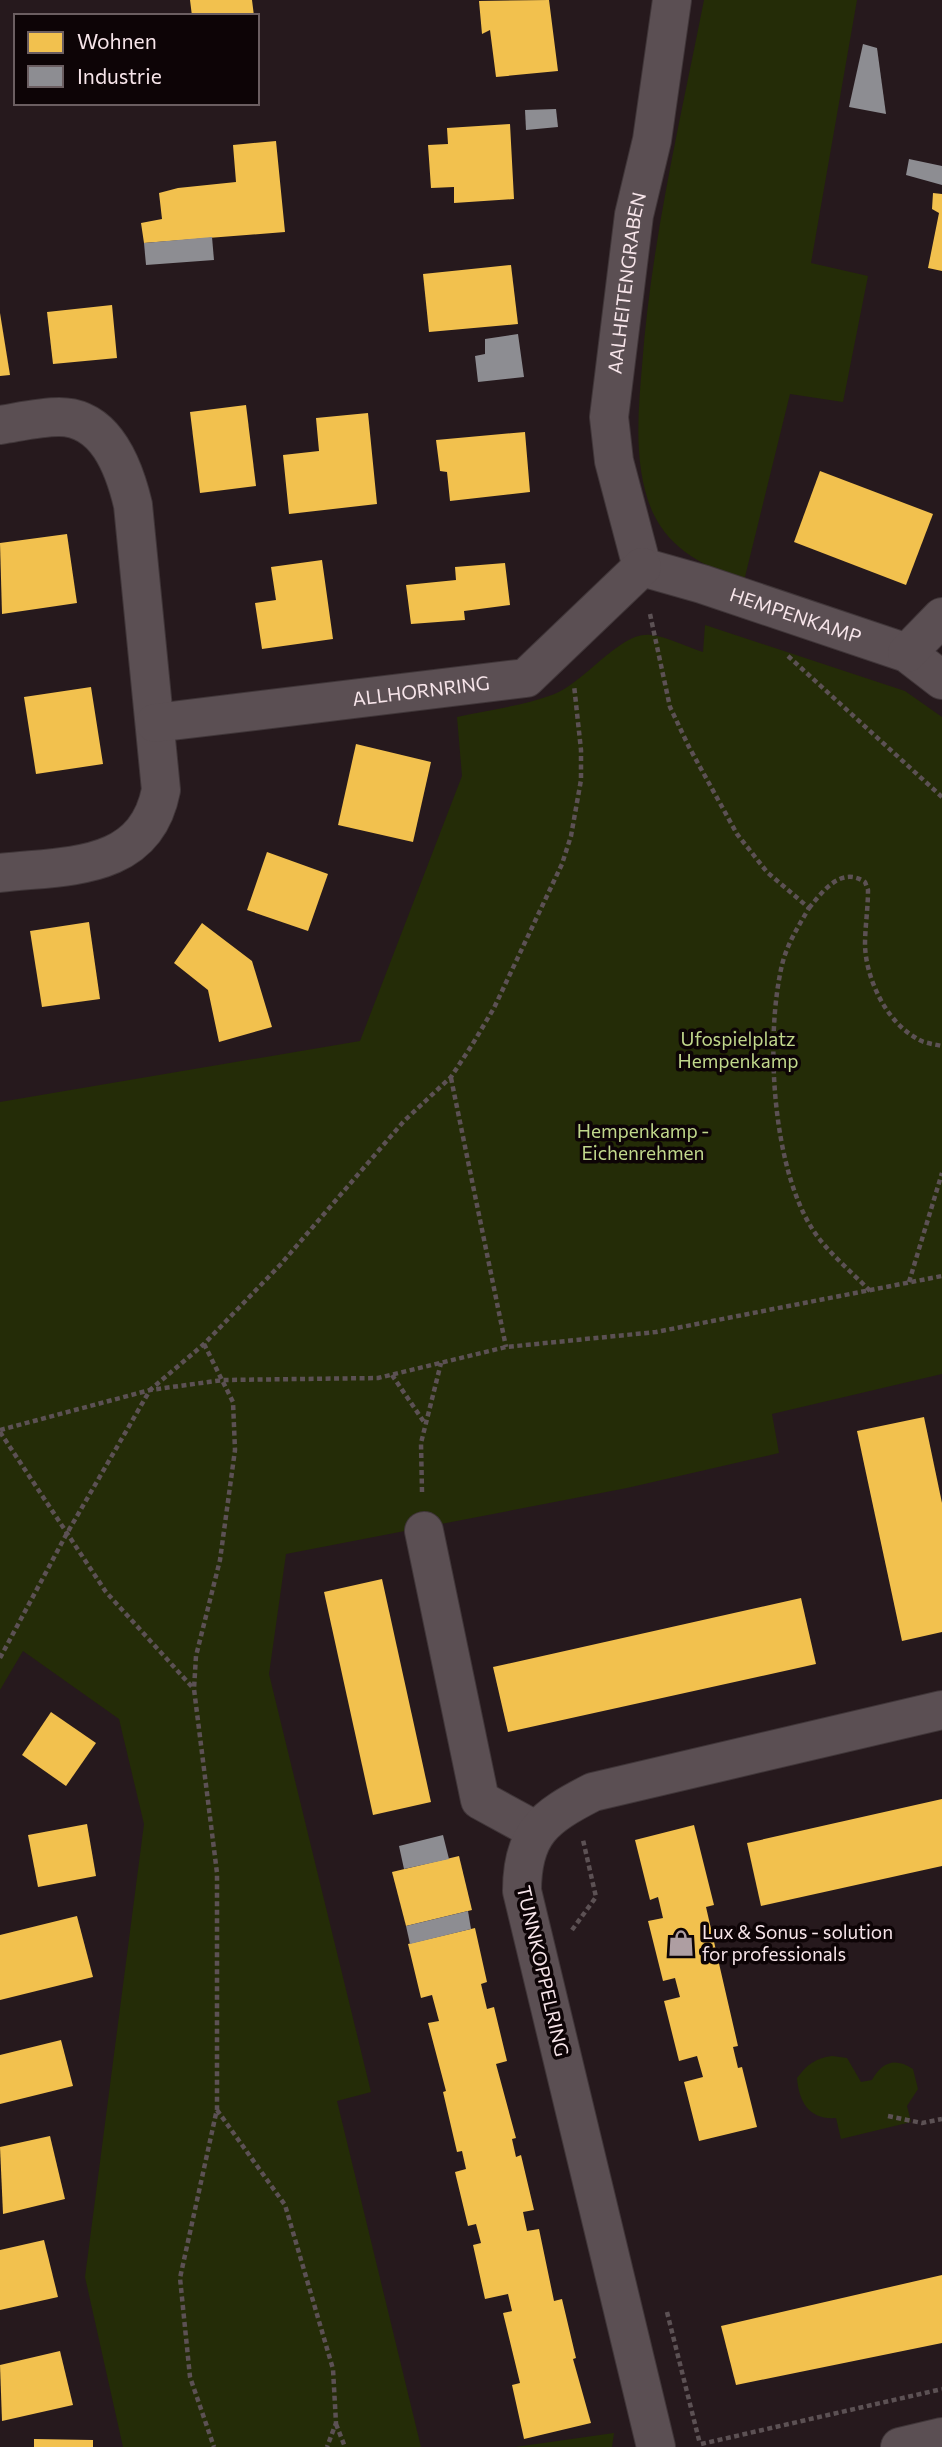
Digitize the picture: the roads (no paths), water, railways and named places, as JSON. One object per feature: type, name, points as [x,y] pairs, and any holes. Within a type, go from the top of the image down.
[{"type":"street","name":"AALHEITENGRABEN","points":[[642,567],[614,461],[609,417],[634,215],[652,140],[672,0]]},
{"type":"street","points":[[0,425],[61,417],[82,423],[112,447],[127,481],[132,505],[161,790],[157,810],[145,832],[126,848],[99,861],[0,873]]},
{"type":"street","name":"HEMPENKAMP","points":[[642,567],[702,584],[907,653],[942,680]]},
{"type":"street","points":[[526,678],[642,567]]},
{"type":"street","points":[[907,653],[942,617]]},
{"type":"street","name":"ALLHORNRING","points":[[155,723],[573,673]]},
{"type":"street","points":[[424,1531],[480,1800],[535,1830],[573,1802],[593,1792],[942,1710]]},
{"type":"street","name":"TUNNKOPPELRING","points":[[535,1830],[525,1858],[522,1891],[674,2446]]},
{"type":"street","points":[[900,2447],[942,2437]]},
{"type":"place","name":"Lux & Sonus - solution for professionals","points":[[681,1943]]},
{"type":"park label","name":"Ufospielplatz Hempenkamp","points":[[738,1050]]},
{"type":"park label","name":"Hempenkamp - Eichenrehmen","points":[[643,1142]]}]
